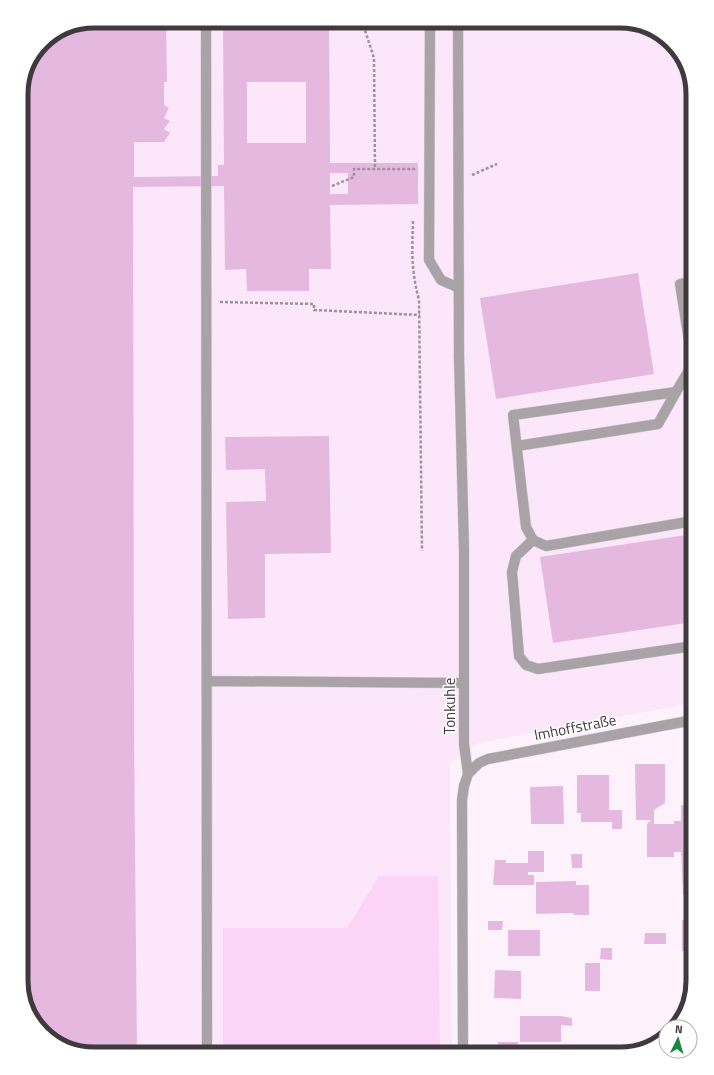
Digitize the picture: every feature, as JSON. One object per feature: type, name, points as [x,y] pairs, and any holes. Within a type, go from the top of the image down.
[{"type":"street","points":[[206,28],[208,1047]]},
{"type":"street","points":[[430,28],[429,260],[441,280],[459,288]]},
{"type":"street","name":"Tonkuhle","points":[[458,28],[459,357],[464,549],[463,683],[464,744],[468,774],[462,800],[463,1047]]},
{"type":"street","points":[[686,283],[680,284],[686,315]]},
{"type":"street","points":[[517,446],[658,424],[686,375]]},
{"type":"street","points":[[676,392],[513,415],[526,527],[533,540],[546,546],[686,522]]},
{"type":"street","points":[[533,540],[516,556],[512,572],[520,656],[526,665],[538,670],[686,647]]},
{"type":"street","points":[[208,681],[463,683]]},
{"type":"street","name":"Imhoffstraße","points":[[468,774],[479,763],[488,759],[686,721]]},
{"type":"path","points":[[364,28],[374,58],[375,169]]},
{"type":"path","points":[[459,180],[497,164]]},
{"type":"path","points":[[332,186],[354,177],[354,169],[414,169],[414,184],[429,184]]},
{"type":"path","points":[[413,215],[411,260],[419,300],[420,315],[422,551]]},
{"type":"path","points":[[207,302],[314,304],[314,310],[420,315]]},
{"type":"shaded area","points":[[94,28],[625,28],[641,31],[664,44],[670,50],[681,69],[684,77],[686,94],[686,704],[479,743],[450,763],[452,1047],[89,1047],[73,1044],[47,1028],[33,1006],[30,998],[28,981],[28,89],[31,76],[56,40],[73,31]]},
{"type":"shaded area","points":[[379,876],[438,876],[440,1047],[223,1047],[223,928],[347,928]]},
{"type":"building","points":[[94,28],[166,28],[167,82],[164,82],[164,105],[169,108],[164,118],[170,121],[164,129],[170,133],[164,142],[134,142],[134,177],[218,176],[218,165],[224,165],[223,28],[329,28],[330,163],[418,163],[418,204],[330,205],[331,269],[309,269],[309,291],[247,291],[246,269],[225,270],[224,186],[133,187],[134,738],[137,1047],[81,1046],[61,1038],[47,1028],[33,1006],[30,998],[28,981],[28,89],[30,77],[35,65],[50,44],[73,31]],"holes":[[[247,82],[306,82],[306,143],[247,143]],[[330,173],[348,173],[348,194],[330,194]]]},
{"type":"building","points":[[638,273],[654,374],[496,399],[480,298]]},
{"type":"building","points":[[329,436],[331,553],[265,554],[265,618],[228,619],[226,502],[266,501],[265,469],[226,470],[225,437]]},
{"type":"building","points":[[686,535],[686,623],[553,643],[540,557]]},
{"type":"building","points":[[684,756],[686,756],[686,895],[683,895],[681,852],[674,852],[674,857],[647,857],[647,824],[651,820],[636,820],[635,764],[665,764],[665,803],[654,810],[654,824],[674,824],[674,821],[681,821],[681,805],[685,805]]},
{"type":"building","points":[[577,775],[609,775],[609,810],[622,810],[622,829],[612,829],[612,822],[581,822],[581,813],[577,813]]},
{"type":"building","points":[[563,786],[564,824],[531,824],[530,787]]},
{"type":"building","points":[[528,851],[544,851],[544,872],[528,872],[528,875],[534,875],[534,885],[493,885],[495,860],[506,860],[506,863],[528,863]]},
{"type":"building","points":[[571,854],[582,854],[582,868],[572,868]]},
{"type":"building","points":[[576,881],[576,885],[589,885],[589,915],[574,915],[573,913],[536,914],[536,882]]},
{"type":"building","points":[[682,920],[686,920],[686,951],[682,951]]},
{"type":"building","points":[[488,921],[503,921],[502,930],[488,930]]},
{"type":"building","points":[[508,930],[540,930],[540,956],[508,956]]},
{"type":"building","points":[[645,933],[666,933],[666,944],[644,944]]},
{"type":"building","points":[[601,948],[612,948],[612,960],[600,959]]},
{"type":"building","points":[[585,963],[600,963],[600,991],[585,991]]},
{"type":"building","points":[[495,970],[521,971],[521,999],[494,998]]},
{"type":"building","points":[[520,1016],[561,1016],[572,1018],[572,1026],[561,1025],[561,1042],[520,1042]]},
{"type":"building","points":[[498,1042],[518,1042],[518,1047],[498,1047]]}]
